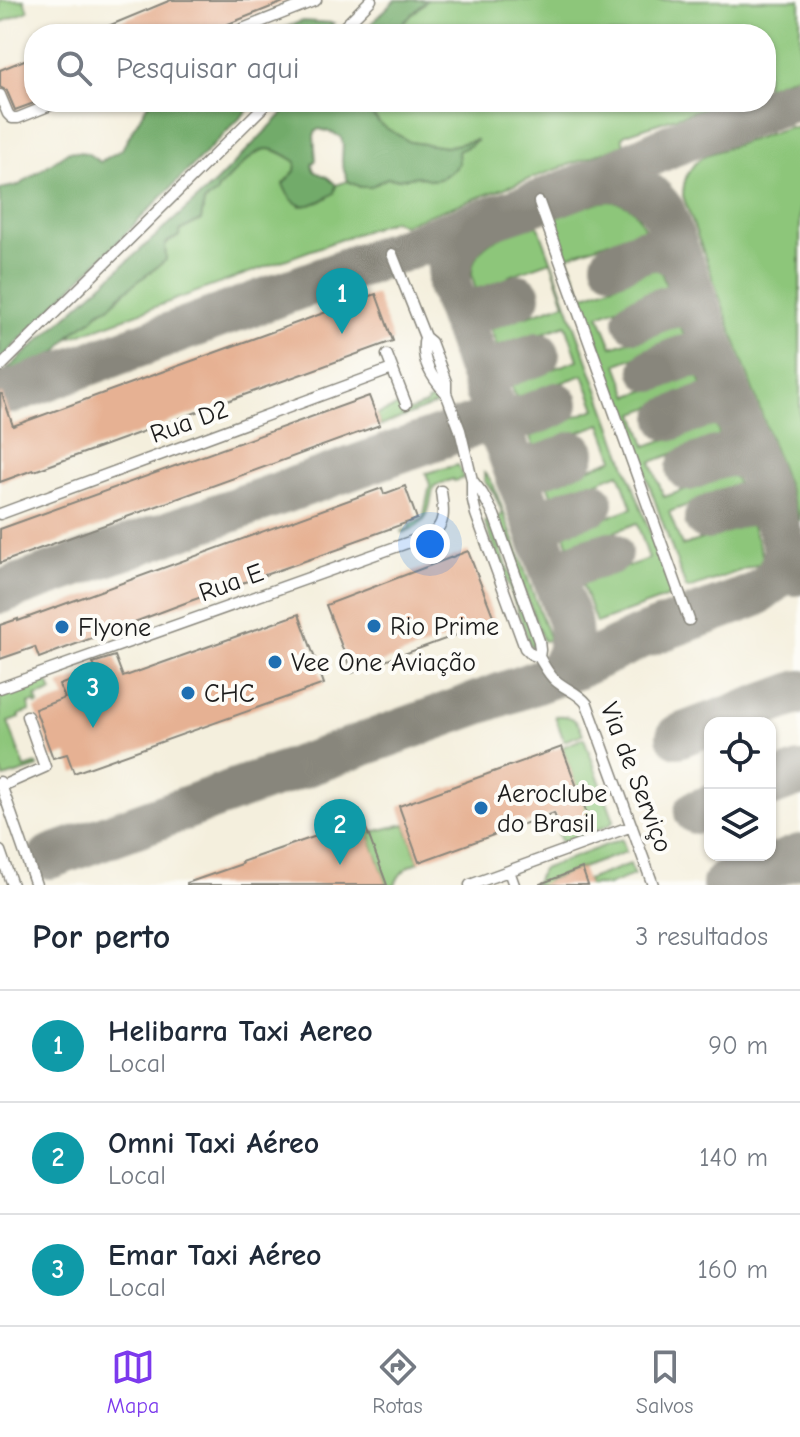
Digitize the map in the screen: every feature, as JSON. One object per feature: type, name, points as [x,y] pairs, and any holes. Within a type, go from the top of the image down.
[{"type":"lane","points":[[255,24],[316,0]]},
{"type":"lane","points":[[347,24],[371,0]]},
{"type":"lane","points":[[0,95],[12,118],[33,112]]},
{"type":"lane","points":[[0,367],[258,112]]},
{"type":"lane","points":[[539,202],[689,620]]},
{"type":"lane","points":[[392,254],[446,382],[446,393],[460,430],[472,480],[494,515],[539,641],[539,657]]},
{"type":"lane","points":[[387,355],[406,404]]},
{"type":"lane","name":"Rua D2","points":[[0,514],[392,369]]},
{"type":"lane","name":"Via de Serviço","points":[[472,480],[476,514],[527,651],[539,657],[558,683],[577,693],[587,704],[653,885]]},
{"type":"lane","name":"Rua E","points":[[0,688],[432,534],[443,521],[441,491]]},
{"type":"lane","points":[[27,716],[45,767],[1,784],[36,885]]},
{"type":"lane","points":[[470,885],[632,826]]},
{"type":"lane","points":[[0,851],[12,885]]},
{"type":"lane","points":[[509,871],[514,885]]},
{"type":"green space","points":[[0,0],[24,0],[28,11],[0,23]]},
{"type":"green space","points":[[395,0],[427,0],[402,24],[371,24]]},
{"type":"green space","points":[[427,0],[800,0],[800,74],[776,83],[776,24],[402,24]]},
{"type":"green space","points":[[302,21],[334,23],[333,24],[294,24]]},
{"type":"green space","points":[[143,112],[246,112],[0,360],[0,189],[19,185],[69,151],[87,153],[100,162],[122,149]]},
{"type":"green space","points":[[284,112],[370,112],[381,125],[410,142],[446,147],[477,140],[458,151],[459,163],[439,179],[417,176],[387,178],[370,187],[360,187],[348,181],[342,164],[343,147],[339,136],[319,129],[314,136],[316,160],[312,164],[313,170],[336,185],[334,193],[311,205],[292,200],[283,184],[295,171],[296,162],[275,150],[262,150],[248,159],[216,194],[204,202],[201,220],[181,230],[178,237],[165,245],[166,260],[119,296],[110,307],[99,311],[93,319],[72,333],[58,351],[31,363],[24,373],[9,383],[0,381],[0,376],[216,182]]},
{"type":"green space","points":[[370,112],[692,112],[626,134],[622,137],[624,144],[621,146],[402,225],[394,220],[70,338],[82,324],[111,305],[135,282],[162,263],[166,259],[165,245],[178,237],[181,230],[201,220],[204,202],[216,194],[248,159],[262,150],[275,150],[297,162],[295,171],[283,184],[300,206],[322,201],[336,185],[348,181],[360,187],[370,187],[386,178],[417,176],[440,179],[456,168],[458,151],[471,145],[474,140],[446,147],[410,142],[381,125]]},
{"type":"green space","points":[[789,127],[800,128],[800,521],[683,196],[688,172],[706,155]]},
{"type":"green space","points":[[608,201],[625,204],[635,212],[649,239],[614,252],[609,241],[568,256],[583,296],[624,281],[620,271],[656,258],[671,299],[636,312],[632,302],[599,315],[612,347],[645,335],[642,325],[676,313],[689,349],[653,361],[649,352],[617,364],[629,396],[662,385],[659,375],[694,362],[707,399],[672,411],[668,401],[635,413],[646,446],[680,434],[677,425],[712,412],[724,448],[690,460],[686,449],[651,462],[664,497],[699,485],[696,474],[730,462],[742,498],[708,510],[703,499],[669,512],[682,546],[716,534],[713,524],[747,512],[765,562],[689,589],[686,588],[555,221],[556,217]]},
{"type":"green space","points":[[536,224],[539,227],[672,593],[671,596],[596,623],[578,572],[611,560],[615,571],[649,559],[637,523],[603,536],[606,546],[573,559],[561,523],[593,511],[597,521],[632,508],[619,473],[585,487],[588,496],[556,509],[543,473],[575,461],[580,472],[614,459],[601,424],[567,436],[570,447],[538,459],[525,424],[557,412],[561,422],[596,409],[583,375],[549,387],[552,397],[520,410],[507,374],[540,362],[544,372],[578,360],[566,325],[531,337],[534,348],[502,360],[486,317],[519,305],[524,317],[565,303],[551,261],[509,276],[513,288],[480,300],[472,276],[473,264],[485,247],[504,235]]},
{"type":"green space","points":[[436,398],[438,404],[380,426],[376,415],[401,405],[407,412]]},
{"type":"green space","points":[[458,465],[464,478],[434,486],[427,516],[419,525],[402,533],[410,528],[409,525],[423,519],[430,485],[426,473]]},
{"type":"green space","points":[[484,473],[494,486],[550,640],[543,641],[498,517],[503,514],[494,493],[485,482]]},
{"type":"green space","points":[[490,520],[535,641],[531,647],[485,522]]},
{"type":"green space","points":[[47,679],[52,692],[36,697],[39,704],[29,704],[30,711],[8,722],[25,768],[37,764],[38,767],[4,778],[0,767],[0,697]]},
{"type":"green space","points":[[555,716],[573,719],[583,734],[564,741]]},
{"type":"green space","points":[[584,738],[614,820],[610,825],[562,843],[558,834],[589,822],[562,747]]},
{"type":"green space","points":[[405,824],[419,862],[404,870],[395,885],[387,885],[368,833]]},
{"type":"green space","points":[[622,839],[626,852],[546,881],[547,885],[533,885],[542,869]]},
{"type":"green space","points":[[630,864],[634,875],[608,885],[588,885],[587,880]]},
{"type":"building","points":[[171,0],[286,0],[228,24],[113,24]]},
{"type":"building","points":[[24,60],[24,107],[15,110],[7,91],[0,87],[0,70]]},
{"type":"building","points":[[376,294],[393,341],[0,482],[0,394],[13,426]]},
{"type":"building","points":[[369,396],[380,425],[0,563],[0,529]]},
{"type":"building","points":[[405,486],[417,519],[39,658],[35,647],[0,659],[0,625],[382,488],[384,494]]},
{"type":"building","points":[[468,551],[495,621],[352,673],[326,605]]},
{"type":"building","points":[[299,614],[324,684],[74,773],[67,754],[53,758],[35,709],[65,698],[59,685],[96,671],[93,663],[115,656],[123,677]]},
{"type":"building","name":"Aeroclube do Brasil","points":[[562,747],[590,822],[561,833],[554,813],[419,862],[399,806]]},
{"type":"building","points":[[363,820],[387,885],[187,885],[241,862]]},
{"type":"building","points":[[582,868],[588,885],[540,885],[540,884]]},
{"type":"taxiway","points":[[776,106],[800,99]]},
{"type":"taxiway","points":[[11,392],[539,202],[685,139],[759,112]]},
{"type":"taxiway","points":[[591,182],[613,180],[632,184],[648,194],[663,211],[795,574]]},
{"type":"taxiway","points":[[484,221],[467,233],[456,247],[450,265],[449,285],[569,620],[569,651],[562,665],[551,676]]},
{"type":"taxiway","points":[[613,263],[656,249],[673,254],[681,261]]},
{"type":"taxiway","points":[[454,301],[461,307],[477,310],[519,296]]},
{"type":"taxiway","points":[[635,320],[679,306],[695,311],[702,318]]},
{"type":"taxiway","points":[[486,391],[488,382],[498,370],[538,354]]},
{"type":"taxiway","points":[[652,370],[687,356],[703,357],[720,367]]},
{"type":"taxiway","points":[[493,409],[500,415],[516,418],[557,404]]},
{"type":"taxiway","points":[[670,419],[714,405],[722,406],[738,417]]},
{"type":"taxiway","points":[[0,592],[477,424],[494,428],[505,442]]},
{"type":"taxiway","points":[[511,458],[518,464],[534,467],[574,453]]},
{"type":"taxiway","points":[[688,469],[732,455],[740,456],[756,467]]},
{"type":"taxiway","points":[[540,540],[546,524],[558,514],[592,503]]},
{"type":"taxiway","points":[[706,518],[749,504],[758,505],[774,516]]},
{"type":"taxiway","points":[[50,857],[575,668],[641,637],[753,596],[776,576],[783,563],[785,546]]},
{"type":"taxiway","points":[[558,589],[560,580],[570,568],[610,553]]},
{"type":"taxiway","points":[[731,717],[800,692]]},
{"type":"taxiway","points":[[678,736],[704,726]]},
{"type":"taxiway","points":[[776,783],[800,774]]},
{"type":"taxiway","points":[[696,812],[704,809]]},
{"type":"taxiway","points":[[724,884],[800,856]]},
{"type":"place","name":"Helibarra Taxi Aereo","points":[[342,334]]},
{"type":"place","name":"Rio Prime","points":[[374,626]]},
{"type":"place","name":"Flyone","points":[[62,627]]},
{"type":"place","name":"Vee One Aviação","points":[[275,662]]},
{"type":"place","name":"CHC","points":[[188,693]]},
{"type":"place","name":"Emar Taxi Aéreo","points":[[93,728]]},
{"type":"place","name":"Aeroclube do Brasil","points":[[481,808]]},
{"type":"place","name":"Omni Taxi Aéreo","points":[[340,865]]}]
